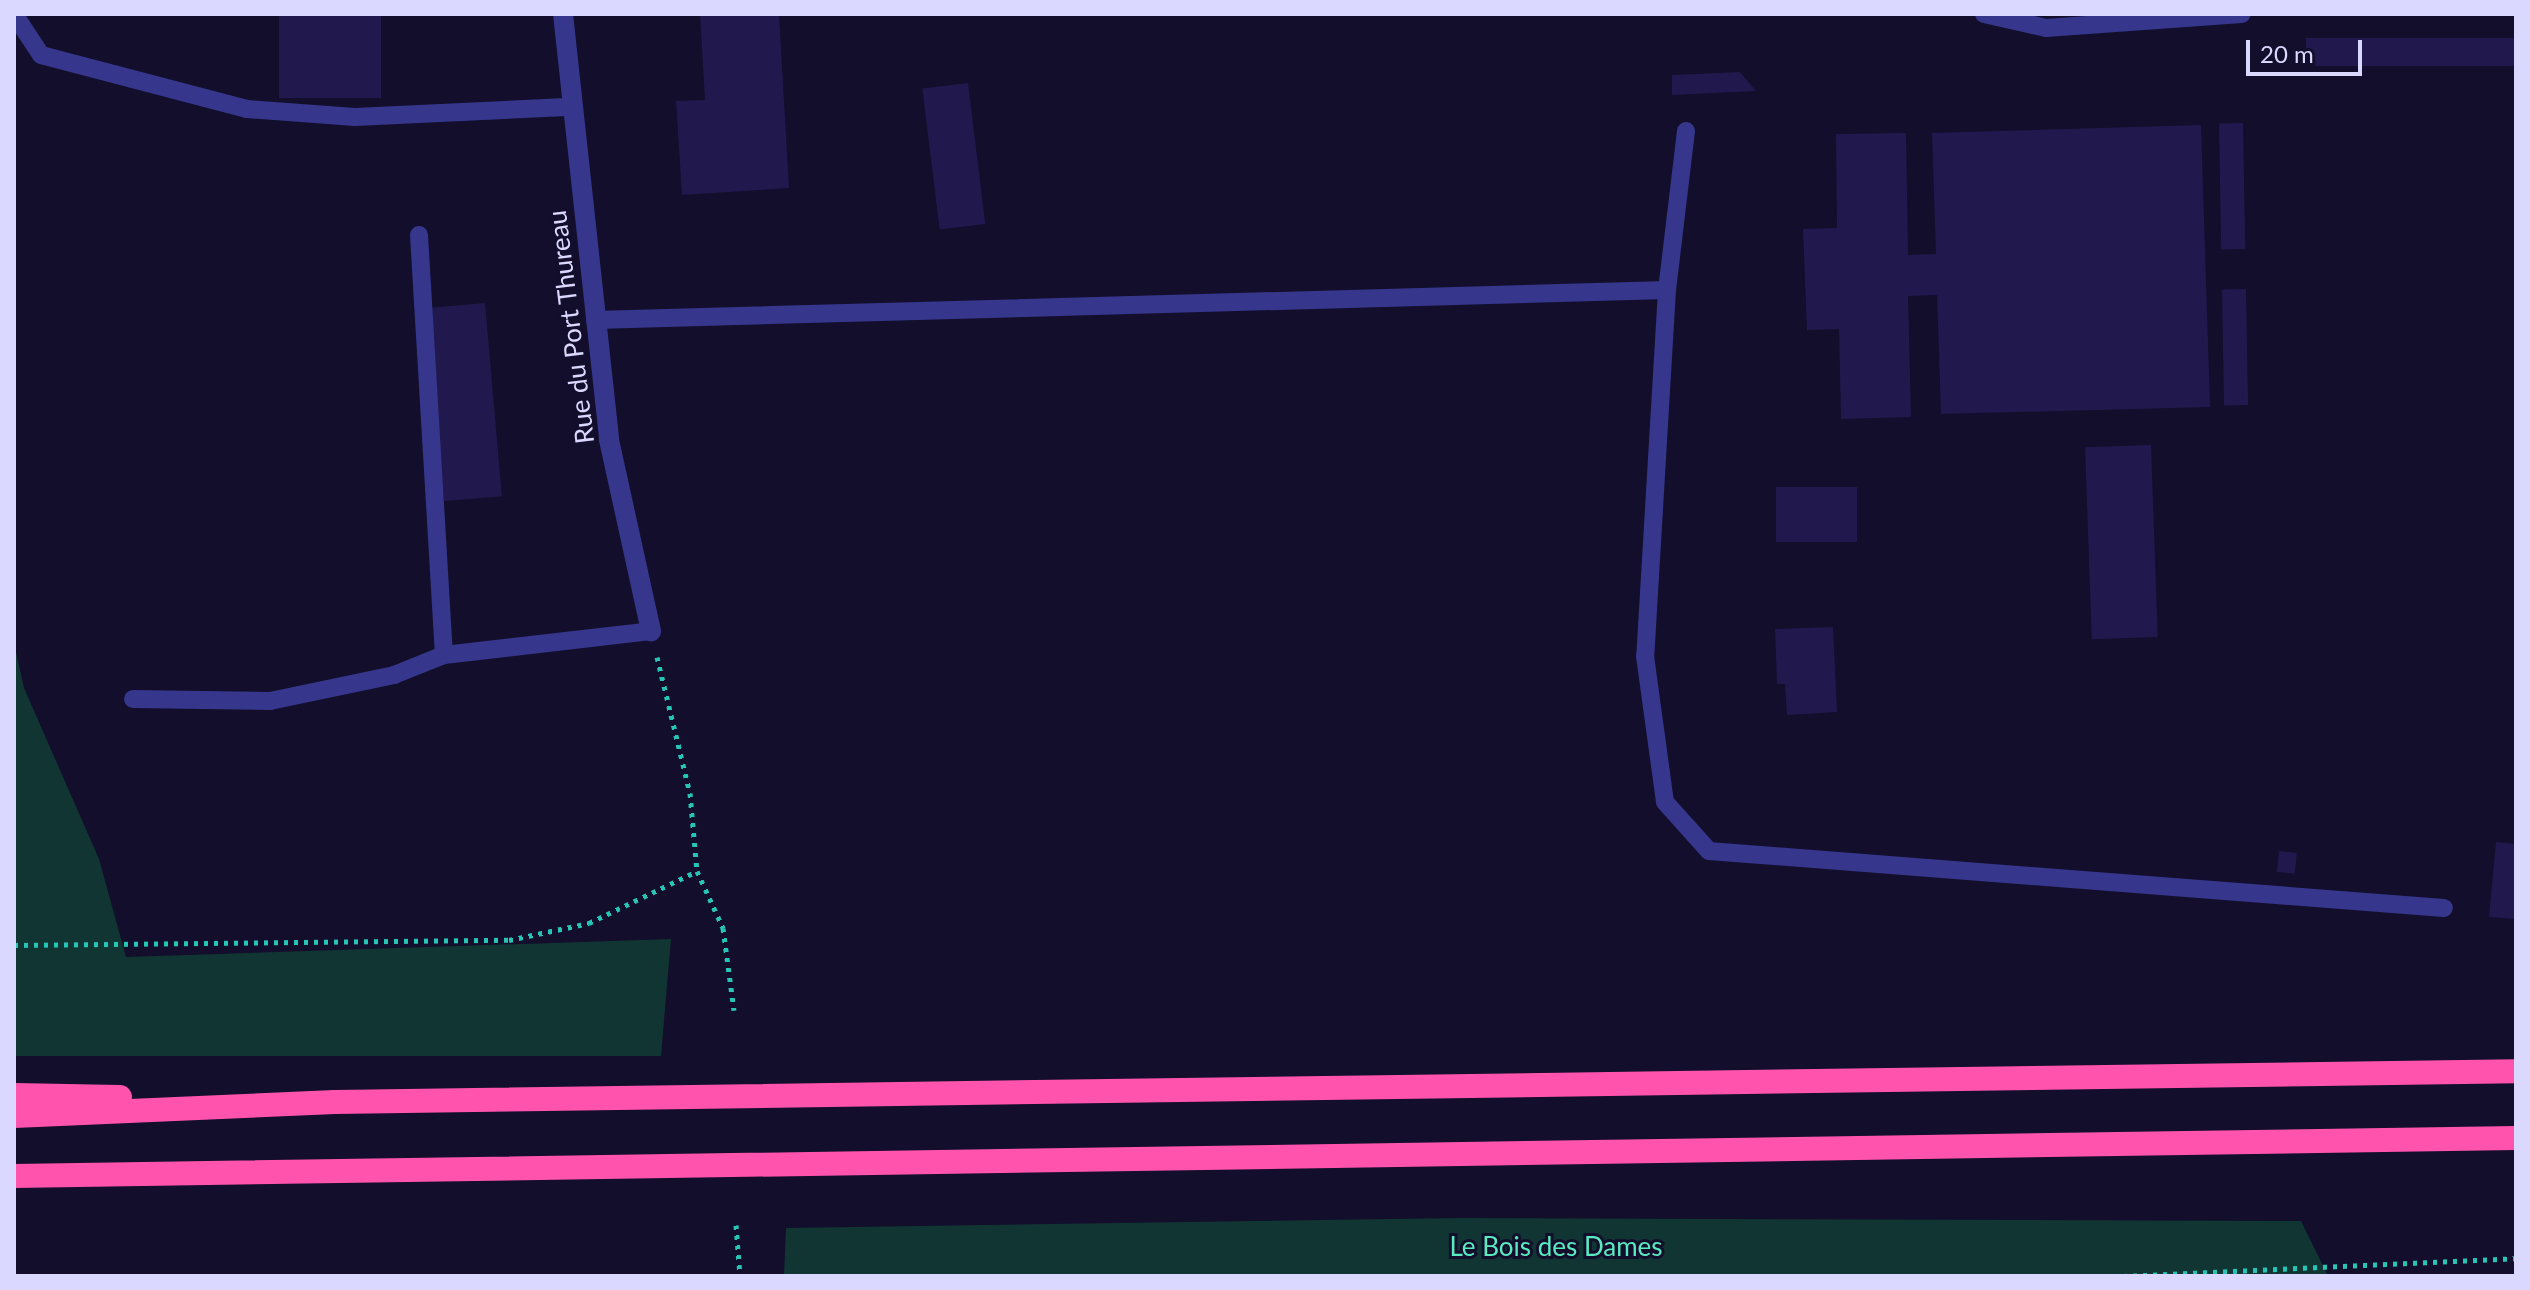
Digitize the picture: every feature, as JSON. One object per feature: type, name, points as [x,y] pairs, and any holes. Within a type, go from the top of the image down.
[{"type":"highway","points":[[25,1105],[2516,1071]]},
{"type":"highway","points":[[26,1176],[2516,1138]]},
{"type":"street","name":"Rue du Port Thureau","points":[[563,14],[609,440],[651,631]]},
{"type":"lane","points":[[14,14],[41,55],[247,109],[355,117],[571,107]]},
{"type":"lane","points":[[1984,14],[2046,28],[2242,14]]},
{"type":"lane","points":[[1686,131],[1667,290],[1645,656],[1665,802],[1709,851],[2444,908]]},
{"type":"lane","points":[[419,235],[444,655]]},
{"type":"lane","points":[[595,320],[1667,290]]},
{"type":"lane","points":[[133,699],[270,701],[394,675],[444,655],[651,631]]},
{"type":"path","points":[[651,631],[690,793],[697,871],[723,928],[734,1010]]},
{"type":"path","points":[[14,945],[509,940],[589,923],[697,871]]},
{"type":"path","points":[[736,1225],[740,1276]]},
{"type":"path","points":[[2123,1276],[2516,1258]]},
{"type":"green space","points":[[14,643],[24,688],[99,859],[126,957],[671,939],[661,1056],[14,1056]]},
{"type":"green space","name":"Le Bois des Dames","points":[[1461,1218],[2301,1221],[2328,1276],[784,1276],[786,1228]]},
{"type":"building","points":[[279,14],[381,14],[381,98],[279,98]]},
{"type":"building","points":[[700,14],[779,14],[789,188],[682,195],[676,101],[705,100]]},
{"type":"building","points":[[2306,38],[2516,38],[2516,66],[2306,66]]},
{"type":"building","points":[[1740,72],[1756,91],[1672,95],[1672,75]]},
{"type":"building","points":[[968,83],[985,224],[940,230],[922,89]]},
{"type":"building","points":[[2219,123],[2243,123],[2245,249],[2221,249]]},
{"type":"building","points":[[2201,125],[2210,407],[1941,414],[1937,295],[1908,296],[1911,417],[1841,419],[1839,329],[1807,330],[1803,229],[1837,228],[1836,134],[1906,133],[1908,255],[1936,254],[1932,133]]},
{"type":"building","points":[[2222,289],[2246,289],[2248,405],[2224,405]]},
{"type":"building","points":[[485,303],[502,496],[444,501],[427,308]]},
{"type":"building","points":[[2151,445],[2158,637],[2092,639],[2085,447]]},
{"type":"building","points":[[1776,487],[1857,487],[1857,542],[1776,542]]},
{"type":"building","points":[[1833,627],[1837,712],[1787,715],[1785,684],[1777,684],[1775,629]]},
{"type":"building","points":[[2496,842],[2516,844],[2516,919],[2489,917]]},
{"type":"building","points":[[2279,851],[2297,853],[2295,874],[2277,872]]}]
